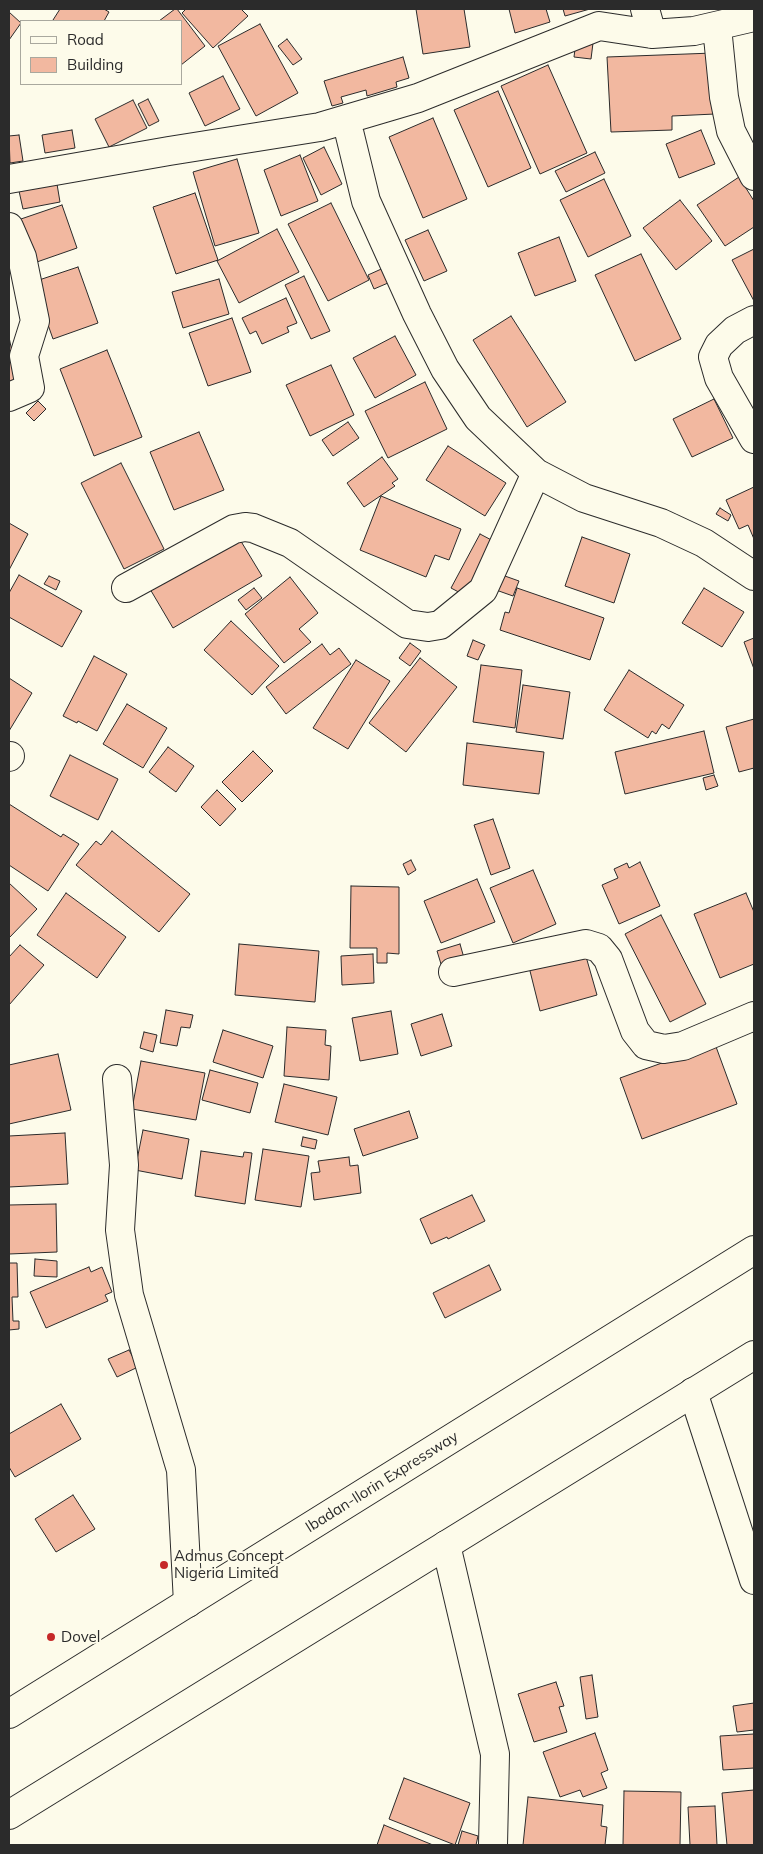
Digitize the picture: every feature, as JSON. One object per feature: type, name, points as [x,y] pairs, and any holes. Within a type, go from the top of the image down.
[{"type":"main road","points":[[9,179],[320,127],[418,98],[599,26],[648,21],[694,31],[754,17]]},
{"type":"main road","points":[[717,27],[724,97],[731,131],[754,176]]},
{"type":"main road","points":[[346,119],[366,201],[417,314],[445,369],[478,418],[536,473],[584,498],[661,524],[695,539],[754,576]]},
{"type":"main road","points":[[9,226],[22,257],[35,322],[24,356],[30,388],[9,397]]},
{"type":"main road","points":[[754,320],[735,330],[719,344],[713,357],[718,378],[754,439]]},
{"type":"main road","points":[[126,588],[234,529],[254,528],[290,543],[407,624],[428,627],[440,625],[483,590],[536,473]]},
{"type":"main road","points":[[453,972],[586,944],[599,948],[608,959],[635,1031],[646,1045],[664,1049],[683,1046],[754,1016]]},
{"type":"main road","points":[[117,1079],[124,1165],[120,1230],[129,1295],[181,1470],[188,1603]]},
{"type":"main road","name":"Ibadan-Ilorin Expressway","points":[[9,1714],[754,1250]]},
{"type":"main road","points":[[9,1815],[754,1355]]},
{"type":"main road","points":[[693,1392],[754,1580]]},
{"type":"main road","points":[[446,1545],[495,1754],[493,1845]]},
{"type":"building","points":[[60,9],[104,9],[109,12],[105,20],[53,20]]},
{"type":"building","points":[[177,9],[205,46],[182,64],[182,20],[160,20]]},
{"type":"building","points":[[186,9],[241,9],[248,16],[213,48],[182,13]]},
{"type":"building","points":[[416,9],[464,9],[470,47],[423,54]]},
{"type":"building","points":[[509,9],[546,9],[550,22],[515,33]]},
{"type":"building","points":[[563,9],[590,9],[565,16]]},
{"type":"building","points":[[9,12],[20,22],[20,24],[9,40]]},
{"type":"building","points":[[260,24],[298,93],[256,116],[218,46]]},
{"type":"building","points":[[287,39],[302,59],[293,65],[278,46]]},
{"type":"building","points":[[576,41],[593,43],[591,59],[574,57]]},
{"type":"building","points":[[713,53],[715,114],[672,116],[672,130],[611,132],[607,57]]},
{"type":"building","points":[[403,57],[409,78],[396,82],[397,87],[367,96],[366,90],[341,97],[343,103],[332,106],[324,81]]},
{"type":"building","points":[[548,65],[587,153],[540,174],[501,86]]},
{"type":"building","points":[[223,76],[240,109],[205,126],[189,93]]},
{"type":"building","points":[[498,91],[531,168],[488,187],[454,110]]},
{"type":"building","points":[[148,99],[159,121],[149,126],[138,104]]},
{"type":"building","points":[[133,100],[147,128],[109,147],[95,119]]},
{"type":"building","points":[[433,118],[467,199],[423,218],[389,137]]},
{"type":"building","points":[[72,130],[75,148],[45,153],[42,135]]},
{"type":"building","points":[[701,130],[715,164],[679,178],[666,144]]},
{"type":"building","points":[[19,135],[23,161],[10,163],[9,136]]},
{"type":"building","points":[[324,147],[342,184],[321,195],[303,158]]},
{"type":"building","points":[[595,152],[605,173],[566,192],[555,171]]},
{"type":"building","points":[[300,155],[318,201],[281,216],[264,170]]},
{"type":"building","points":[[237,159],[259,233],[215,246],[193,172]]},
{"type":"building","points":[[739,177],[754,201],[754,227],[725,246],[697,205]]},
{"type":"building","points":[[604,179],[631,236],[588,257],[560,200]]},
{"type":"building","points":[[57,184],[60,202],[23,209],[19,191]]},
{"type":"building","points":[[195,193],[218,260],[176,274],[153,207]]},
{"type":"building","points":[[680,200],[712,241],[676,270],[643,228]]},
{"type":"building","points":[[331,203],[369,280],[328,301],[288,224]]},
{"type":"building","points":[[62,205],[77,248],[34,263],[18,220]]},
{"type":"building","points":[[277,229],[299,272],[239,303],[217,261]]},
{"type":"building","points":[[428,230],[447,271],[424,281],[405,240]]},
{"type":"building","points":[[559,237],[576,281],[535,296],[518,253]]},
{"type":"building","points":[[754,249],[754,301],[732,260]]},
{"type":"building","points":[[641,254],[681,339],[635,361],[595,275]]},
{"type":"building","points":[[388,266],[395,280],[374,289],[368,275]]},
{"type":"building","points":[[78,267],[98,323],[53,339],[33,282]]},
{"type":"building","points":[[304,276],[330,331],[311,339],[285,285]]},
{"type":"building","points":[[219,279],[229,314],[183,328],[172,292]]},
{"type":"building","points":[[286,298],[297,323],[287,327],[289,332],[262,344],[256,331],[250,334],[242,318]]},
{"type":"building","points":[[511,316],[566,402],[527,427],[473,340]]},
{"type":"building","points":[[232,318],[251,372],[208,386],[189,333]]},
{"type":"building","points":[[395,336],[416,375],[375,398],[353,358]]},
{"type":"building","points":[[9,337],[18,382],[9,384]]},
{"type":"building","points":[[107,350],[142,437],[94,456],[60,369]]},
{"type":"building","points":[[331,365],[354,415],[310,436],[286,385]]},
{"type":"building","points":[[425,382],[447,429],[388,458],[365,411]]},
{"type":"building","points":[[714,399],[733,438],[692,457],[673,419]]},
{"type":"building","points":[[38,401],[46,409],[34,421],[26,413]]},
{"type":"building","points":[[348,422],[359,438],[333,456],[322,440]]},
{"type":"building","points":[[199,432],[224,490],[174,510],[150,452]]},
{"type":"building","points":[[448,446],[506,483],[485,516],[426,480]]},
{"type":"building","points":[[382,457],[398,479],[392,483],[395,486],[364,507],[347,483]]},
{"type":"building","points":[[121,463],[164,549],[124,569],[81,483]]},
{"type":"building","points":[[754,487],[754,539],[748,525],[739,529],[726,500]]},
{"type":"building","points":[[381,496],[461,529],[449,560],[435,555],[426,577],[360,550]]},
{"type":"building","points":[[720,508],[731,515],[728,521],[716,514]]},
{"type":"building","points":[[9,523],[28,534],[9,570]]},
{"type":"building","points":[[480,534],[499,544],[470,598],[451,588]]},
{"type":"building","points":[[582,537],[630,554],[614,603],[565,586]]},
{"type":"building","points":[[239,538],[262,576],[173,628],[150,589]]},
{"type":"building","points":[[19,575],[82,611],[62,647],[9,617],[9,593]]},
{"type":"building","points":[[502,575],[519,581],[513,596],[496,590]]},
{"type":"building","points":[[49,576],[60,581],[56,590],[44,584]]},
{"type":"building","points":[[290,577],[318,613],[299,629],[311,642],[284,663],[245,614]]},
{"type":"building","points":[[254,588],[262,598],[246,610],[238,600]]},
{"type":"building","points":[[517,588],[604,618],[590,660],[500,630],[505,612],[509,613]]},
{"type":"building","points":[[704,588],[744,612],[722,647],[682,623]]},
{"type":"building","points":[[231,621],[279,666],[252,695],[204,650]]},
{"type":"building","points":[[754,638],[754,669],[744,642]]},
{"type":"building","points":[[473,640],[485,645],[478,660],[467,656]]},
{"type":"building","points":[[410,643],[421,651],[410,666],[399,658]]},
{"type":"building","points":[[322,644],[330,655],[339,648],[351,664],[286,714],[266,687]]},
{"type":"building","points":[[94,656],[127,674],[97,731],[63,716]]},
{"type":"building","points":[[420,658],[457,687],[406,752],[369,723]]},
{"type":"building","points":[[356,660],[390,681],[348,749],[313,728]]},
{"type":"building","points":[[481,665],[522,670],[515,728],[473,722]]},
{"type":"building","points":[[629,670],[684,705],[669,729],[662,724],[656,734],[652,731],[648,738],[604,710]]},
{"type":"building","points":[[9,678],[32,693],[9,731]]},
{"type":"building","points":[[523,685],[570,692],[563,739],[516,732]]},
{"type":"building","points":[[127,704],[167,728],[143,768],[103,744]]},
{"type":"building","points":[[754,719],[754,768],[739,772],[726,727]]},
{"type":"building","points":[[704,731],[714,773],[625,794],[615,752]]},
{"type":"building","points":[[467,743],[544,752],[539,794],[463,785]]},
{"type":"building","points":[[168,747],[194,766],[176,792],[149,772]]},
{"type":"building","points":[[253,751],[273,771],[242,802],[222,782]]},
{"type":"building","points":[[70,755],[118,779],[98,820],[50,796]]},
{"type":"building","points":[[714,775],[718,786],[706,790],[703,778]]},
{"type":"building","points":[[217,790],[236,809],[220,826],[201,807]]},
{"type":"building","points":[[9,804],[61,837],[63,834],[79,844],[48,891],[9,865]]},
{"type":"building","points":[[493,819],[510,868],[491,875],[474,825]]},
{"type":"building","points":[[112,831],[190,894],[159,932],[76,865],[96,841],[101,845]]},
{"type":"building","points":[[411,860],[416,870],[408,875],[403,864]]},
{"type":"building","points":[[640,862],[660,906],[619,924],[602,885],[618,878],[614,869],[627,863],[629,868]]},
{"type":"building","points":[[533,870],[556,924],[513,943],[490,888]]},
{"type":"building","points":[[477,879],[495,922],[441,943],[424,901]]},
{"type":"building","points":[[9,883],[37,909],[9,938]]},
{"type":"building","points":[[351,886],[399,887],[399,954],[387,953],[387,963],[377,963],[377,948],[350,948]]},
{"type":"building","points":[[66,893],[126,937],[97,978],[37,935]]},
{"type":"building","points":[[746,893],[754,912],[754,964],[720,978],[694,914]]},
{"type":"building","points":[[661,915],[706,1004],[670,1022],[625,934]]},
{"type":"building","points":[[239,944],[319,951],[315,1002],[235,995]]},
{"type":"building","points":[[460,944],[464,958],[441,964],[437,951]]},
{"type":"building","points":[[20,945],[44,965],[9,1005],[9,957]]},
{"type":"building","points":[[585,953],[597,995],[540,1011],[529,967]]},
{"type":"building","points":[[373,954],[374,983],[342,985],[341,956]]},
{"type":"building","points":[[166,1010],[193,1015],[190,1028],[181,1027],[177,1046],[160,1043]]},
{"type":"building","points":[[391,1011],[398,1054],[360,1061],[352,1018]]},
{"type":"building","points":[[442,1014],[452,1046],[421,1056],[411,1024]]},
{"type":"building","points":[[287,1027],[326,1030],[325,1045],[331,1046],[329,1080],[284,1076]]},
{"type":"building","points":[[223,1030],[273,1046],[263,1078],[213,1062]]},
{"type":"building","points":[[144,1032],[157,1035],[153,1052],[140,1048]]},
{"type":"building","points":[[715,1044],[737,1104],[642,1139],[620,1078]]},
{"type":"building","points":[[58,1054],[71,1110],[9,1124],[9,1065]]},
{"type":"building","points":[[141,1061],[205,1073],[196,1120],[132,1109]]},
{"type":"building","points":[[210,1070],[258,1083],[250,1113],[202,1100]]},
{"type":"building","points":[[284,1084],[337,1097],[328,1135],[275,1122]]},
{"type":"building","points":[[409,1111],[418,1138],[363,1156],[354,1129]]},
{"type":"building","points":[[143,1130],[189,1139],[182,1179],[135,1170]]},
{"type":"building","points":[[65,1133],[68,1184],[9,1187],[9,1136]]},
{"type":"building","points":[[303,1137],[317,1140],[315,1149],[301,1146]]},
{"type":"building","points":[[263,1149],[309,1156],[301,1207],[255,1200]]},
{"type":"building","points":[[201,1151],[243,1157],[244,1152],[252,1153],[245,1204],[195,1196]]},
{"type":"building","points":[[349,1157],[350,1166],[358,1165],[361,1193],[314,1200],[311,1173],[320,1172],[318,1161]]},
{"type":"building","points":[[472,1195],[485,1221],[448,1239],[447,1237],[431,1244],[420,1219]]},
{"type":"building","points":[[56,1204],[57,1252],[9,1254],[9,1205]]},
{"type":"building","points":[[35,1259],[57,1261],[57,1277],[34,1276]]},
{"type":"building","points":[[9,1263],[17,1263],[18,1297],[12,1297],[13,1321],[19,1321],[19,1329],[9,1330]]},
{"type":"building","points":[[489,1265],[501,1290],[445,1318],[433,1293]]},
{"type":"building","points":[[89,1267],[91,1272],[102,1267],[112,1292],[105,1295],[108,1301],[46,1328],[30,1292]]},
{"type":"building","points":[[129,1350],[138,1367],[117,1377],[108,1359]]},
{"type":"building","points":[[61,1404],[81,1439],[15,1477],[9,1467],[9,1434]]},
{"type":"building","points":[[73,1495],[95,1529],[56,1552],[35,1519]]},
{"type":"building","points":[[592,1675],[598,1717],[586,1719],[580,1677]]},
{"type":"building","points":[[556,1682],[564,1706],[559,1707],[567,1732],[534,1742],[518,1694]]},
{"type":"building","points":[[754,1703],[754,1730],[737,1732],[733,1706]]},
{"type":"building","points":[[595,1733],[608,1770],[601,1773],[607,1788],[583,1797],[580,1790],[560,1797],[543,1752]]},
{"type":"building","points":[[754,1734],[754,1768],[723,1770],[720,1736]]},
{"type":"building","points":[[404,1778],[470,1803],[455,1845],[389,1819]]},
{"type":"building","points":[[754,1790],[754,1845],[727,1845],[722,1793]]},
{"type":"building","points":[[624,1791],[681,1792],[680,1845],[623,1845]]},
{"type":"building","points":[[528,1797],[603,1805],[601,1826],[607,1827],[605,1845],[523,1845]]},
{"type":"building","points":[[715,1806],[717,1845],[690,1845],[688,1807]]},
{"type":"building","points":[[384,1825],[433,1845],[377,1845]]},
{"type":"building","points":[[462,1831],[478,1836],[476,1845],[458,1845]]},
{"type":"place","name":"Admus Concept Nigeria Limited","points":[[164,1565]]},
{"type":"place","name":"Dovel","points":[[51,1637]]}]
